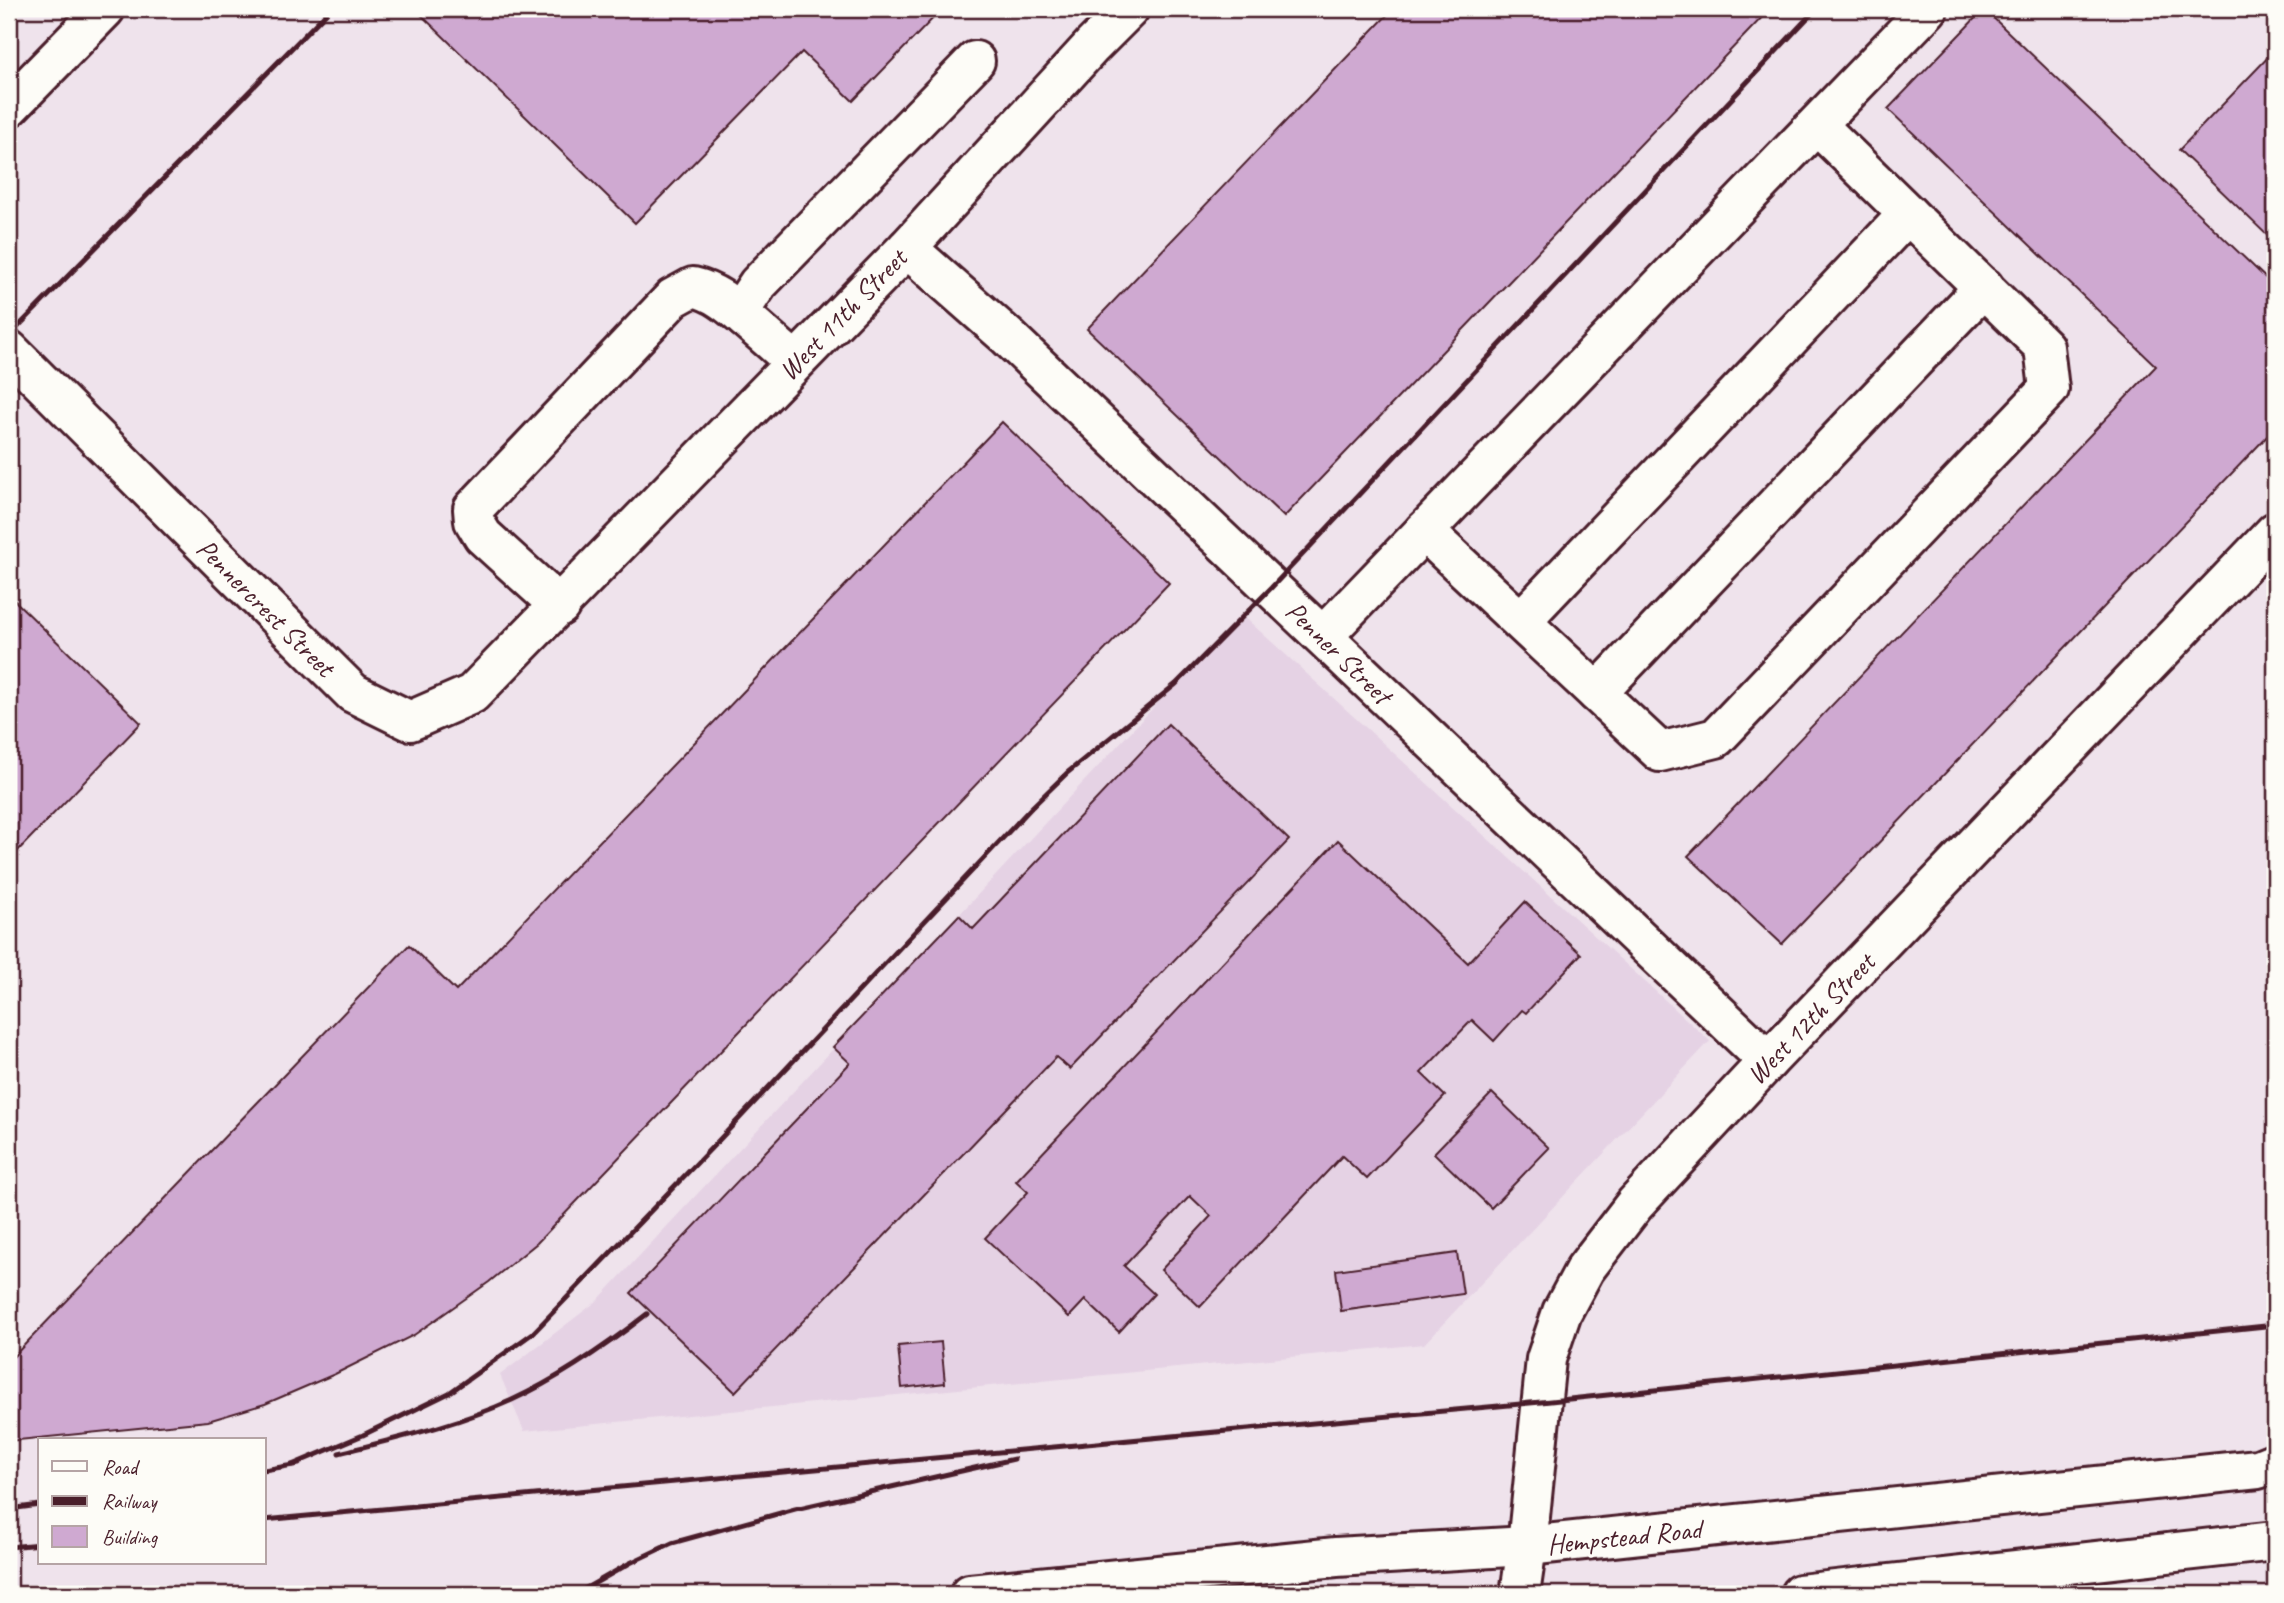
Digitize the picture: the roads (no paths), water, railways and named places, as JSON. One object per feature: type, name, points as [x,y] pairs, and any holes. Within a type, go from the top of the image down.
[{"type":"street","points":[[16,87],[104,9]]},
{"type":"street","name":"West 11th Street","points":[[555,611],[907,248],[1129,9]]},
{"type":"street","points":[[1323,636],[1928,9]]},
{"type":"street","points":[[746,319],[744,305],[758,284],[975,61]]},
{"type":"street","points":[[1424,531],[1660,752],[1716,738],[2049,389],[2044,347],[1817,125]]},
{"type":"street","points":[[1521,621],[1908,214]]},
{"type":"street","name":"Penner Street","points":[[907,248],[1008,337],[1768,1060]]},
{"type":"street","points":[[555,611],[483,536],[474,522],[473,509],[673,298],[693,286],[707,290],[718,296],[795,362]]},
{"type":"street","points":[[1597,693],[1984,287]]},
{"type":"street","name":"Pennercrest Street","points":[[9,350],[353,693],[410,721],[472,694],[555,611]]},
{"type":"street","name":"West 12th Street","points":[[1520,1594],[1546,1360],[1562,1312],[1585,1269],[1635,1204],[1768,1060],[2275,532]]},
{"type":"street","name":"Hempstead Road","points":[[970,1594],[1336,1557],[1527,1546],[2258,1469],[2275,1462]]},
{"type":"street","points":[[1800,1594],[1950,1586],[2275,1541]]},
{"type":"railway","points":[[9,336],[330,9]]},
{"type":"railway","points":[[292,1465],[363,1435],[449,1393],[533,1333],[720,1139],[1031,808],[1067,773],[1176,684],[1271,588],[1816,9]]},
{"type":"railway","points":[[339,1453],[449,1424],[512,1400],[582,1361],[647,1314]]},
{"type":"railway","points":[[266,1520],[1541,1402],[2275,1325]]},
{"type":"railway","points":[[576,1594],[672,1543],[795,1509],[1014,1459]]},
{"type":"railway","points":[[266,1470],[299,1464]]},
{"type":"railway","points":[[9,1509],[38,1505]]},
{"type":"railway","points":[[9,1547],[38,1544]]}]
